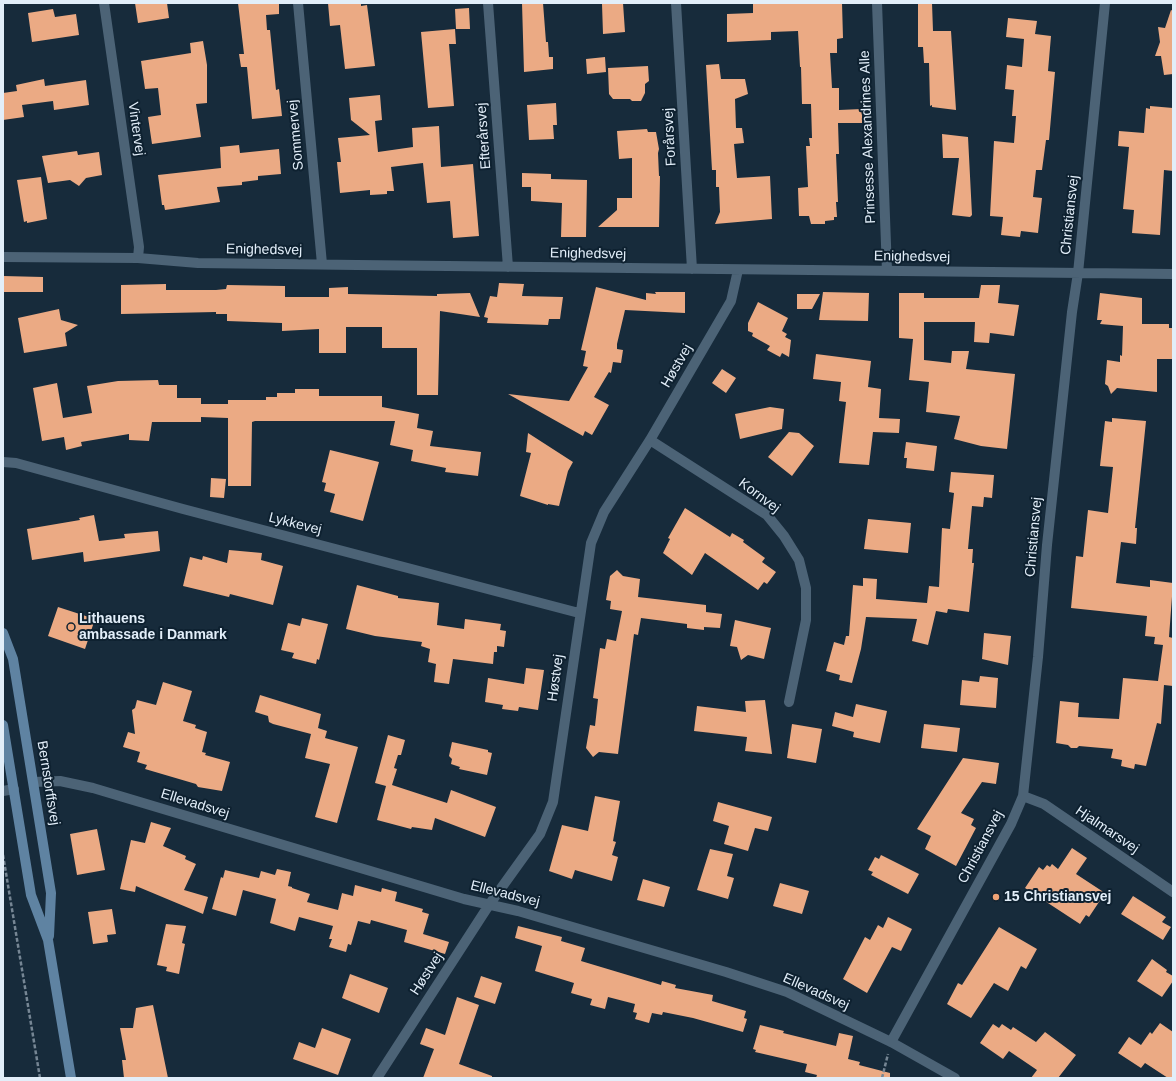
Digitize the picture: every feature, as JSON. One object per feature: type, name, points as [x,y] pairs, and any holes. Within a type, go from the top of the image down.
[{"type":"street","name":"Vintervej","points":[[104,3],[139,247],[138,258]]},
{"type":"street","name":"Sommervej","points":[[298,3],[322,264]]},
{"type":"street","name":"Efterårsvej","points":[[488,3],[508,267]]},
{"type":"street","name":"Forårsvej","points":[[676,3],[692,269]]},
{"type":"street","name":"Prinsesse Alexandrines Alle","points":[[877,3],[887,271]]},
{"type":"street","name":"Christiansvej","points":[[891,1042],[1010,824],[1023,796],[1048,537],[1072,312],[1078,273],[1106,3]]},
{"type":"street","name":"Enighedsvej","points":[[3,256],[138,258],[198,263],[1173,274]]},
{"type":"street","name":"Høstvej","points":[[377,1078],[489,904],[540,834],[553,802],[579,613],[591,543],[604,512],[650,440],[731,301],[738,270]]},
{"type":"street","name":"Kornvej","points":[[650,440],[767,515],[784,536],[799,560],[806,588],[806,620],[789,702]]},
{"type":"street","name":"Lykkevej","points":[[3,462],[16,463],[184,510],[579,613]]},
{"type":"street","name":"Bernstorffsvej","points":[[3,633],[13,659],[51,893],[48,940]]},
{"type":"street","name":"Bernstorffsvej","points":[[3,725],[31,895],[48,940],[71,1078]]},
{"type":"street","name":"Ellevadsvej","points":[[34,782],[60,781],[93,788],[270,842],[518,911],[712,968],[787,992],[891,1042],[955,1078]]},
{"type":"street","points":[[3,791],[14,789]]},
{"type":"street","name":"Hjalmarsvej","points":[[1023,796],[1044,804],[1173,892]]},
{"type":"path","points":[[3,855],[40,1078]]},
{"type":"path","points":[[882,1078],[891,1042]]},
{"type":"building","points":[[135,3],[167,3],[169,18],[138,23]]},
{"type":"building","points":[[238,3],[279,3],[279,14],[266,15],[267,30],[270,30],[276,90],[279,89],[282,116],[252,119],[247,67],[241,67],[239,54],[244,54]]},
{"type":"building","points":[[328,3],[361,3],[361,6],[367,5],[375,66],[345,69],[340,25],[330,26]]},
{"type":"building","points":[[522,3],[543,3],[546,42],[548,42],[549,57],[553,57],[553,69],[524,72]]},
{"type":"building","points":[[623,3],[625,32],[603,34],[602,4]]},
{"type":"building","points":[[753,3],[842,3],[843,38],[837,39],[837,53],[830,53],[832,88],[839,88],[839,110],[862,109],[862,123],[838,123],[839,154],[836,154],[838,202],[836,202],[837,217],[834,217],[834,220],[825,221],[825,224],[811,224],[809,216],[799,216],[798,188],[808,187],[806,146],[810,146],[809,138],[812,138],[811,104],[802,104],[798,31],[771,32],[771,40],[727,42],[727,14],[753,13]]},
{"type":"building","points":[[918,3],[932,3],[933,31],[951,31],[956,110],[932,107],[932,105],[930,106],[929,63],[924,63],[923,47],[918,47]]},
{"type":"building","points":[[469,8],[470,29],[456,29],[455,9]]},
{"type":"building","points":[[53,9],[55,17],[76,14],[79,35],[32,42],[28,13]]},
{"type":"building","points":[[1171,10],[1173,11],[1173,74],[1164,75],[1161,56],[1155,56],[1160,42],[1158,27],[1165,28]]},
{"type":"building","points":[[1008,18],[1037,21],[1035,34],[1051,36],[1048,71],[1055,72],[1049,140],[1046,140],[1042,170],[1036,170],[1033,197],[1042,198],[1038,233],[1021,231],[1020,237],[1001,235],[1003,217],[990,216],[994,141],[1014,143],[1016,116],[1012,116],[1014,90],[1005,89],[1007,65],[1022,67],[1024,39],[1006,37]]},
{"type":"building","points":[[455,29],[456,44],[449,44],[454,106],[428,108],[421,32]]},
{"type":"building","points":[[203,41],[207,65],[207,103],[196,104],[201,137],[152,144],[148,117],[161,115],[158,88],[145,89],[141,61],[191,53],[190,43]]},
{"type":"building","points":[[605,57],[606,72],[587,74],[586,59]]},
{"type":"building","points":[[719,64],[721,79],[745,79],[748,94],[735,99],[736,128],[742,128],[744,143],[734,144],[737,178],[770,176],[772,219],[715,224],[720,212],[719,187],[716,187],[716,170],[712,170],[706,65]]},
{"type":"building","points":[[648,66],[649,81],[645,84],[645,93],[641,101],[632,101],[630,99],[613,99],[609,94],[608,68]]},
{"type":"building","points":[[44,79],[45,86],[86,80],[89,105],[54,110],[53,101],[22,105],[24,117],[3,120],[3,93],[17,91],[16,85]]},
{"type":"building","points":[[380,95],[382,120],[375,121],[378,152],[413,147],[412,128],[439,126],[441,167],[473,164],[479,236],[453,238],[450,201],[427,203],[423,163],[391,167],[394,191],[387,191],[387,194],[370,195],[370,190],[340,193],[337,162],[341,162],[338,138],[370,135],[351,120],[349,98]]},
{"type":"building","points":[[556,103],[557,125],[553,125],[554,139],[529,140],[527,105]]},
{"type":"building","points":[[1150,106],[1173,108],[1173,171],[1164,170],[1160,235],[1132,233],[1134,210],[1123,209],[1129,147],[1118,146],[1119,131],[1144,133],[1146,108],[1150,109]]},
{"type":"building","points":[[647,129],[648,132],[656,132],[659,149],[659,227],[598,227],[617,210],[617,198],[632,198],[632,158],[619,159],[617,131]]},
{"type":"building","points":[[942,134],[968,137],[972,215],[970,217],[952,215],[959,158],[943,158]]},
{"type":"building","points":[[239,145],[240,153],[279,149],[281,174],[258,176],[258,180],[242,182],[242,185],[217,187],[220,202],[165,210],[164,205],[162,205],[158,175],[221,168],[220,147]]},
{"type":"building","points":[[77,151],[78,155],[99,152],[102,175],[86,178],[79,186],[70,180],[48,183],[42,156]]},
{"type":"building","points":[[522,173],[551,174],[551,179],[587,180],[586,237],[561,237],[562,203],[531,201],[531,187],[522,187]]},
{"type":"building","points":[[41,177],[47,219],[27,223],[27,221],[24,222],[17,180]]},
{"type":"building","points":[[3,276],[43,277],[43,292],[3,292]]},
{"type":"building","points":[[499,283],[524,284],[522,296],[563,297],[560,319],[549,319],[548,325],[487,323],[488,318],[484,317],[490,296],[497,297]]},
{"type":"building","points":[[166,284],[166,290],[216,290],[226,289],[227,285],[285,286],[285,297],[329,297],[329,288],[348,287],[348,294],[437,296],[437,294],[470,293],[480,317],[440,311],[438,395],[417,395],[417,348],[382,348],[382,327],[346,327],[346,353],[319,353],[319,329],[282,331],[282,323],[227,321],[227,314],[216,314],[216,312],[121,314],[121,285]]},
{"type":"building","points":[[981,285],[1000,285],[998,303],[1019,305],[1014,336],[990,333],[989,343],[974,342],[975,322],[924,322],[924,360],[951,363],[952,351],[969,351],[966,369],[1015,374],[1007,449],[981,446],[954,439],[960,416],[926,412],[929,382],[909,380],[913,339],[899,338],[899,293],[924,293],[924,298],[979,298]]},
{"type":"building","points":[[596,287],[646,300],[646,293],[656,294],[655,292],[685,292],[685,313],[625,310],[617,344],[617,349],[623,350],[621,363],[613,362],[611,373],[609,372],[594,397],[609,405],[592,435],[585,431],[583,436],[508,394],[569,401],[588,367],[583,366],[586,351],[581,350]]},
{"type":"building","points":[[823,292],[869,293],[868,321],[819,320]]},
{"type":"building","points":[[1100,293],[1142,298],[1142,324],[1169,324],[1169,328],[1173,328],[1173,359],[1157,359],[1157,392],[1117,388],[1111,394],[1108,386],[1105,384],[1107,360],[1120,362],[1120,355],[1122,356],[1123,326],[1100,324],[1102,320],[1097,320]]},
{"type":"building","points":[[797,294],[820,294],[812,309],[797,309]]},
{"type":"building","points":[[758,302],[788,318],[782,331],[787,334],[785,337],[791,340],[789,357],[782,353],[780,357],[767,350],[770,346],[752,336],[753,333],[748,331],[748,323]]},
{"type":"building","points":[[59,309],[61,320],[78,325],[65,333],[67,346],[24,353],[18,318]]},
{"type":"building","points":[[816,354],[871,361],[868,387],[881,389],[879,418],[900,419],[899,433],[873,432],[869,465],[839,463],[846,402],[839,401],[841,382],[813,379]]},
{"type":"building","points":[[722,369],[736,378],[726,393],[712,383]]},
{"type":"building","points":[[158,380],[159,385],[177,385],[177,398],[201,398],[201,404],[228,404],[228,400],[266,400],[266,397],[277,397],[277,393],[295,393],[295,389],[319,389],[319,396],[382,396],[382,407],[419,414],[417,428],[433,431],[430,446],[481,452],[478,476],[445,472],[446,468],[411,461],[413,450],[390,445],[395,421],[252,422],[251,486],[228,486],[228,418],[201,417],[201,422],[152,422],[149,441],[129,440],[129,434],[81,442],[82,446],[66,450],[64,437],[42,441],[33,388],[57,383],[63,418],[92,413],[87,386],[118,381]]},
{"type":"building","points":[[770,407],[784,409],[782,429],[740,439],[735,414]]},
{"type":"building","points":[[1112,418],[1146,421],[1135,528],[1137,528],[1136,544],[1121,542],[1116,583],[1150,587],[1150,580],[1173,583],[1169,637],[1173,638],[1173,686],[1164,685],[1161,724],[1157,723],[1146,766],[1135,764],[1134,769],[1121,766],[1122,760],[1111,758],[1113,749],[1079,746],[1077,748],[1071,748],[1068,745],[1056,743],[1060,701],[1079,703],[1078,717],[1119,719],[1123,678],[1158,681],[1163,645],[1154,644],[1155,637],[1145,636],[1147,616],[1071,608],[1076,556],[1083,557],[1088,510],[1108,513],[1113,467],[1100,466],[1105,421],[1112,422]]},
{"type":"building","points":[[789,432],[799,433],[814,446],[792,476],[768,457]]},
{"type":"building","points":[[528,433],[573,462],[568,471],[559,506],[548,505],[520,496],[531,453],[526,452]]},
{"type":"building","points":[[906,442],[937,446],[934,471],[906,468],[907,458],[904,458]]},
{"type":"building","points":[[330,450],[379,462],[363,521],[330,512],[335,494],[324,491],[326,483],[322,482]]},
{"type":"building","points":[[951,472],[994,475],[992,498],[984,497],[983,507],[972,506],[968,549],[973,549],[972,563],[974,563],[969,612],[948,609],[947,613],[936,611],[928,645],[912,641],[917,619],[866,617],[861,649],[852,683],[839,680],[840,675],[826,671],[834,642],[844,645],[846,636],[849,636],[853,585],[863,586],[863,578],[877,579],[876,599],[927,603],[929,586],[939,587],[942,528],[950,529],[954,493],[949,492]]},
{"type":"building","points":[[211,478],[226,479],[224,498],[210,497]]},
{"type":"building","points":[[685,508],[730,537],[732,533],[744,540],[743,542],[765,558],[762,562],[776,572],[767,584],[764,582],[758,590],[705,553],[692,575],[663,553],[670,539],[668,538]]},
{"type":"building","points":[[94,515],[99,541],[125,538],[124,534],[158,531],[160,551],[84,562],[83,552],[32,560],[27,529],[80,520],[79,518]]},
{"type":"building","points":[[868,519],[911,523],[908,553],[864,549]]},
{"type":"building","points":[[229,550],[262,553],[261,560],[283,566],[273,605],[230,594],[229,597],[183,586],[190,557],[202,560],[203,556],[227,563]]},
{"type":"building","points":[[617,570],[623,576],[640,579],[638,597],[706,605],[706,612],[722,614],[720,628],[704,627],[704,630],[687,628],[687,624],[641,618],[638,635],[634,634],[618,754],[599,752],[593,757],[586,748],[590,725],[595,726],[598,699],[593,698],[600,648],[605,649],[607,639],[616,641],[622,611],[610,609],[611,601],[606,600],[610,576]]},
{"type":"building","points":[[357,585],[398,596],[398,598],[439,603],[437,625],[464,629],[465,619],[501,624],[500,630],[506,631],[504,647],[497,646],[497,652],[494,652],[493,664],[453,659],[449,684],[434,682],[436,664],[428,662],[430,649],[421,646],[422,642],[375,636],[346,629]]},
{"type":"building","name":"Lithauens ambassade i Danmark","points":[[58,607],[95,619],[85,649],[48,636]]},
{"type":"building","points":[[302,618],[328,624],[319,660],[317,659],[316,664],[292,658],[294,653],[281,650],[288,623],[300,626]]},
{"type":"building","points":[[735,620],[771,628],[764,659],[748,655],[741,660],[737,647],[730,646]]},
{"type":"building","points":[[984,633],[1011,636],[1008,665],[982,659]]},
{"type":"building","points":[[526,668],[544,670],[538,710],[519,707],[518,711],[502,709],[503,705],[485,702],[488,678],[524,684]]},
{"type":"building","points":[[980,676],[998,678],[996,708],[960,705],[962,680],[979,682]]},
{"type":"building","points":[[163,682],[192,691],[183,721],[196,725],[195,728],[207,732],[202,752],[206,753],[205,755],[230,762],[222,791],[198,787],[196,784],[145,769],[147,765],[137,762],[140,752],[123,747],[128,732],[135,734],[132,710],[135,708],[137,700],[156,705]]},
{"type":"building","points":[[260,695],[321,714],[318,728],[327,731],[325,738],[358,747],[337,823],[315,817],[330,764],[305,758],[311,734],[273,724],[269,722],[268,716],[255,712]]},
{"type":"building","points":[[765,700],[772,754],[745,751],[747,737],[694,731],[697,706],[746,712],[745,701]]},
{"type":"building","points":[[856,704],[887,711],[880,743],[853,737],[854,732],[832,726],[835,712],[853,717]]},
{"type":"building","points":[[792,724],[822,729],[816,763],[787,758]]},
{"type":"building","points":[[924,724],[960,728],[957,752],[921,748]]},
{"type":"building","points":[[388,735],[405,740],[401,755],[398,755],[394,768],[397,769],[392,785],[447,803],[451,790],[496,807],[485,837],[435,818],[432,830],[412,827],[411,829],[377,820],[386,786],[375,783]]},
{"type":"building","points":[[452,742],[488,750],[488,752],[492,753],[487,775],[459,769],[460,767],[451,764],[452,759],[449,756]]},
{"type":"building","points":[[963,758],[999,763],[996,784],[982,782],[961,813],[974,819],[971,825],[976,828],[956,866],[925,849],[931,836],[917,829]]},
{"type":"building","points":[[595,796],[620,801],[613,841],[616,842],[612,855],[618,857],[612,881],[575,870],[572,879],[549,871],[562,825],[588,831]]},
{"type":"building","points":[[718,802],[772,817],[768,831],[755,828],[748,851],[724,844],[729,826],[713,821]]},
{"type":"building","points":[[151,822],[171,828],[163,846],[186,856],[185,859],[196,864],[184,890],[208,897],[203,914],[136,886],[135,892],[120,889],[131,840],[145,843]]},
{"type":"building","points":[[97,829],[105,870],[77,875],[70,834]]},
{"type":"building","points":[[1072,848],[1087,858],[1076,874],[1105,893],[1089,917],[1086,915],[1080,924],[1025,888],[1039,867],[1043,870],[1047,865],[1050,867],[1052,864],[1058,869]]},
{"type":"building","points":[[710,849],[733,854],[727,876],[734,878],[728,899],[697,890]]},
{"type":"building","points":[[881,855],[919,874],[908,894],[871,875],[873,872],[868,870],[875,857],[879,859]]},
{"type":"building","points":[[277,869],[291,872],[288,886],[310,894],[307,902],[338,910],[342,893],[353,896],[355,885],[381,892],[382,888],[397,892],[395,901],[423,909],[422,912],[429,914],[423,934],[449,942],[445,954],[404,942],[407,930],[371,920],[370,924],[358,921],[351,945],[348,944],[346,952],[329,947],[332,939],[329,939],[333,926],[299,917],[295,931],[270,923],[276,899],[243,890],[236,916],[212,909],[221,877],[223,878],[225,870],[259,878],[261,871],[275,875]]},
{"type":"building","points":[[643,879],[670,887],[664,907],[637,900]]},
{"type":"building","points":[[780,883],[809,891],[802,914],[773,906]]},
{"type":"building","points":[[1133,896],[1166,917],[1162,922],[1171,927],[1163,940],[1121,914]]},
{"type":"building","points":[[112,909],[116,934],[107,935],[108,942],[93,944],[88,912]]},
{"type":"building","points":[[888,917],[912,929],[901,951],[892,947],[867,993],[843,979],[865,937],[870,940],[878,925],[883,928]]},
{"type":"building","points":[[166,924],[186,926],[182,943],[185,944],[179,974],[166,971],[167,967],[157,965]]},
{"type":"building","points":[[518,926],[562,937],[561,941],[585,948],[581,961],[661,985],[662,981],[676,985],[675,988],[713,995],[712,1001],[746,1011],[744,1018],[747,1019],[743,1032],[693,1018],[663,1012],[662,1015],[652,1013],[649,1023],[635,1019],[637,1013],[633,1012],[635,1004],[608,997],[605,1009],[590,1005],[592,999],[571,993],[574,983],[535,971],[542,946],[515,938]]},
{"type":"building","points":[[999,927],[1037,949],[1026,969],[1021,966],[1008,991],[994,983],[971,1018],[947,1004],[958,983],[962,985]]},
{"type":"building","points":[[1152,959],[1167,970],[1166,972],[1173,976],[1173,981],[1162,997],[1137,981]]},
{"type":"building","points":[[350,974],[388,988],[379,1013],[342,998]]},
{"type":"building","points":[[481,976],[502,983],[495,1004],[474,997]]},
{"type":"building","points":[[457,997],[479,1005],[459,1064],[492,1076],[492,1078],[423,1078],[434,1049],[420,1044],[426,1028],[445,1035]]},
{"type":"building","points":[[153,1005],[168,1078],[124,1078],[122,1060],[126,1060],[120,1028],[133,1028],[136,1008]]},
{"type":"building","points":[[1160,1023],[1173,1032],[1173,1078],[1168,1078],[1145,1063],[1141,1068],[1118,1053],[1129,1037],[1141,1045],[1150,1032],[1152,1034]]},
{"type":"building","points":[[993,1024],[999,1028],[1002,1024],[1011,1030],[1013,1027],[1036,1042],[1045,1032],[1076,1055],[1058,1078],[1031,1078],[1037,1070],[1009,1051],[1003,1059],[980,1043]]},
{"type":"building","points":[[760,1025],[784,1031],[783,1033],[836,1046],[839,1033],[853,1036],[848,1059],[860,1062],[859,1065],[890,1073],[890,1078],[816,1078],[817,1075],[805,1072],[807,1064],[755,1052],[756,1050],[753,1049]]},
{"type":"building","points":[[322,1028],[351,1039],[338,1075],[293,1059],[299,1042],[315,1048]]},
{"type":"place","name":"Lithauens ambassade i Danmark","points":[[71,627]]},
{"type":"place","name":"15 Christiansvej","points":[[996,897]]}]
